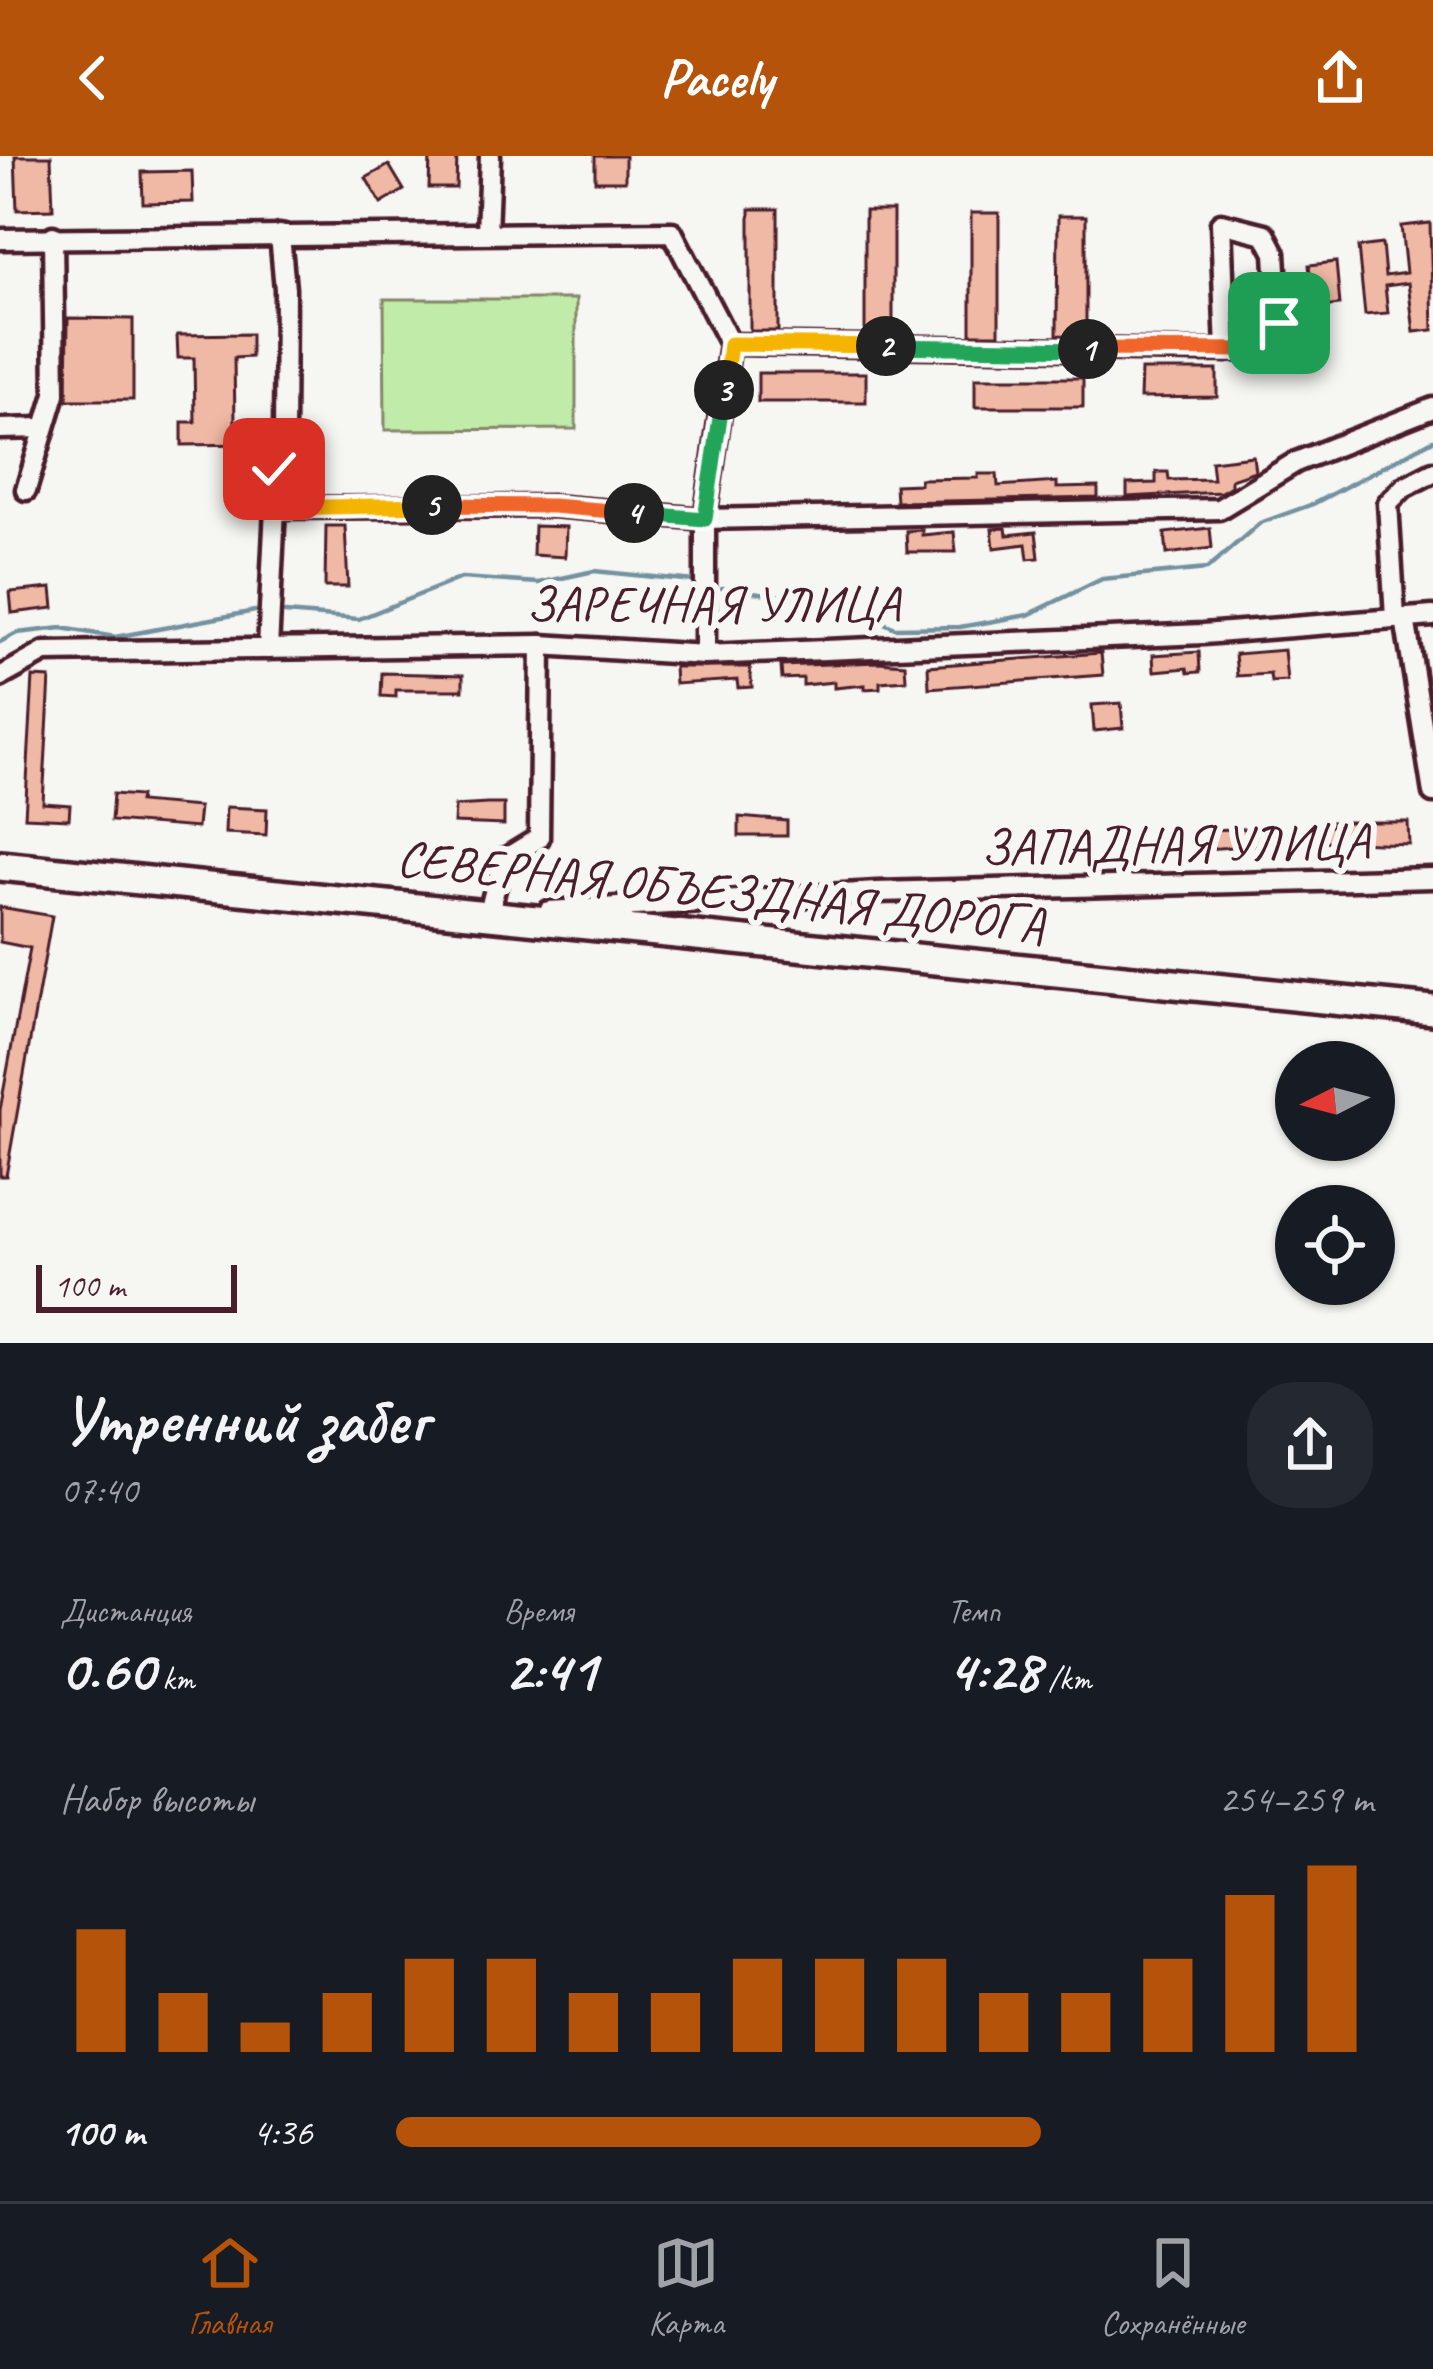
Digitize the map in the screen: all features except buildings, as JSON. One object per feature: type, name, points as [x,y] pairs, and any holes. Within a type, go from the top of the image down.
[{"type":"highway","name":"СЕВЕРНАЯ ОБЪЕЗДНАЯ ДОРОГА","points":[[0,866],[1433,1010]]},
{"type":"street","points":[[487,233],[490,156]]},
{"type":"street","points":[[730,344],[1226,351],[1252,350],[1279,323],[1275,253],[1265,234],[1221,223],[1226,351]]},
{"type":"street","points":[[0,239],[672,232],[730,344],[705,519],[705,655]]},
{"type":"street","points":[[268,649],[274,469],[284,439],[285,289],[280,235]]},
{"type":"street","points":[[26,490],[55,394],[53,236]]},
{"type":"street","points":[[275,508],[553,506],[705,519],[1219,509],[1296,462],[1433,408]]},
{"type":"street","points":[[0,429],[44,428]]},
{"type":"street","points":[[1433,472],[1404,487],[1388,502],[1400,618],[1433,793]]},
{"type":"street","name":"ЗАРЕЧНАЯ УЛИЦА","points":[[0,677],[45,652],[541,645],[705,655],[1203,634],[1433,616]]},
{"type":"street","points":[[488,915],[503,860],[538,838],[541,645]]},
{"type":"street","name":"ЗАПАДНАЯ УЛИЦА","points":[[488,915],[877,892],[1433,878]]},
{"type":"green space","points":[[384,299],[576,299],[576,429],[385,430]]},
{"type":"waterway","points":[[722,588],[843,604],[895,628],[960,627],[1028,615],[1102,579],[1207,569],[1260,523],[1313,504],[1433,440]]},
{"type":"waterway","points":[[285,613],[359,619],[461,578],[539,583],[594,571],[694,581]]},
{"type":"waterway","points":[[0,642],[17,633],[62,628],[115,637],[255,611]]},
{"type":"route","points":[[274,469],[275,508],[553,506],[705,519],[730,344],[1252,350],[1279,323]]}]
